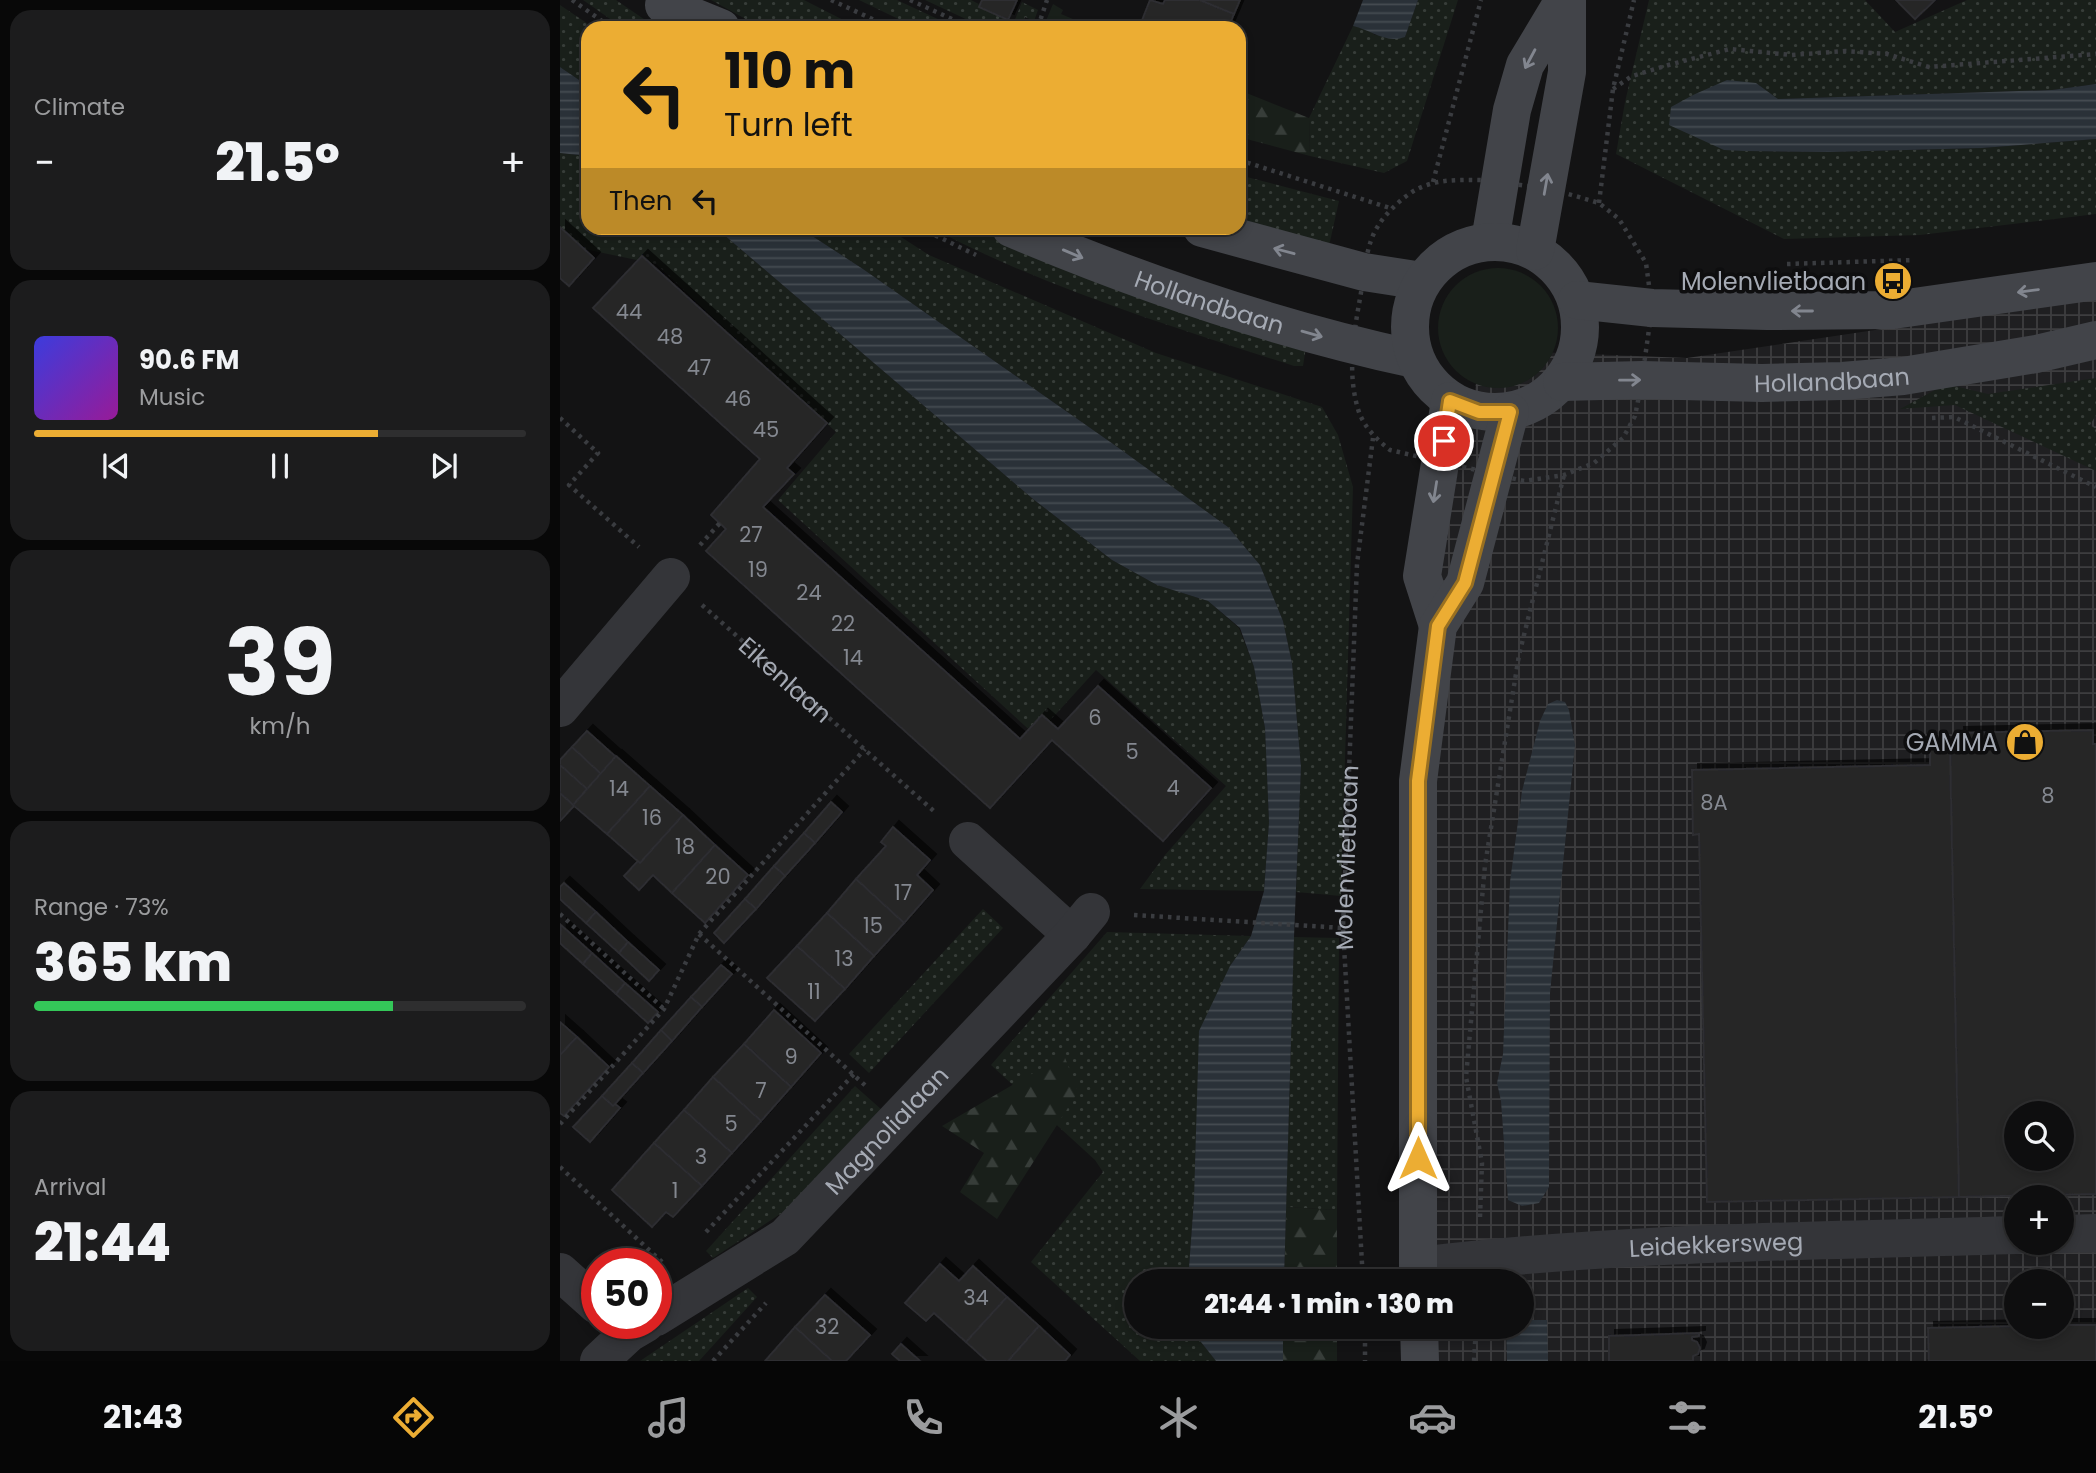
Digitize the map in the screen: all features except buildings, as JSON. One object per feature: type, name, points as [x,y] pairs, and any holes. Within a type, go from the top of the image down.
[{"type":"main road","points":[[1490,241],[1512,110],[1525,65],[1565,0]]},
{"type":"main road","points":[[1535,251],[1567,72],[1565,0]]},
{"type":"main road","points":[[670,11],[700,21]]},
{"type":"main road","name":"Hollandbaan","points":[[1028,235],[1083,258],[1215,305],[1352,345],[1415,359]]},
{"type":"main road","points":[[1228,235],[1364,272],[1422,281]]},
{"type":"main road","points":[[1490,241],[1513,243],[1535,251],[1560,271],[1577,300],[1581,328],[1576,357],[1562,382],[1539,401],[1510,412],[1479,412],[1450,401],[1429,383],[1415,359],[1409,320],[1422,281],[1440,261],[1463,248],[1490,241]]},
{"type":"main road","points":[[1577,300],[1651,308],[1893,310],[2096,281]]},
{"type":"main road","name":"Hollandbaan","points":[[1562,382],[1641,404],[1762,383],[1903,376],[2036,354],[2096,340]]},
{"type":"main road","points":[[1438,626],[1422,576],[1450,401]]},
{"type":"main road","points":[[1418,1269],[1418,781],[1438,626],[1465,583],[1510,412]]},
{"type":"main road","points":[[1419,1339],[1420,1361]]},
{"type":"street","points":[[560,708],[671,577]]},
{"type":"street","points":[[968,841],[1082,923]]},
{"type":"street","name":"Magnolialaan","points":[[672,1303],[785,1237],[1082,923]]},
{"type":"street","points":[[2074,1234],[2096,1233]]},
{"type":"street","name":"Leidekkersweg","points":[[1438,1269],[1478,1259],[1662,1246],[2004,1235]]},
{"type":"street","points":[[560,1272],[581,1291]]},
{"type":"street","name":"Magnolialaan","points":[[599,1361],[622,1339]]},
{"type":"path","points":[[572,0],[602,21]]},
{"type":"path","points":[[831,0],[877,21]]},
{"type":"path","points":[[910,0],[956,21]]},
{"type":"path","points":[[1040,21],[1047,0]]},
{"type":"path","points":[[1433,182],[1480,0]]},
{"type":"path","points":[[1599,203],[1613,89],[1634,0]]},
{"type":"path","points":[[1613,89],[1632,76],[1730,49],[1791,55],[1845,51],[1887,54],[1929,67],[2096,54]]},
{"type":"path","points":[[1246,162],[1393,209]]},
{"type":"path","points":[[1433,182],[1500,182],[1555,190],[1599,203],[1619,219],[1646,263],[1651,308],[1641,404],[1623,438],[1594,463],[1564,475],[1524,481],[1390,450],[1373,437],[1358,411],[1353,384],[1352,345],[1368,250],[1378,226],[1413,191],[1433,182]]},
{"type":"path","points":[[1784,264],[1923,260]]},
{"type":"path","points":[[1646,268],[1660,268]]},
{"type":"path","name":"Hollandbaan","points":[[1927,419],[1954,416],[2096,487]]},
{"type":"path","name":"Eikenlaan","points":[[560,418],[598,453],[569,485],[968,841]]},
{"type":"path","name":"Molenvlietbaan","points":[[1362,1269],[1343,928],[1357,564],[1373,437]]},
{"type":"path","points":[[1478,1259],[1482,1163],[1466,1077],[1485,864],[1519,655],[1564,475]]},
{"type":"path","points":[[560,1124],[664,1009],[699,934],[864,749]]},
{"type":"path","points":[[560,914],[664,1009]]},
{"type":"path","points":[[1082,923],[1235,922],[1343,928]]},
{"type":"path","points":[[699,934],[898,1117]]},
{"type":"path","points":[[698,1241],[854,1074]]},
{"type":"path","points":[[560,1167],[647,1248]]},
{"type":"path","points":[[1365,1339],[1365,1361]]},
{"type":"path","points":[[1474,1361],[1475,1339]]},
{"type":"shaded area","points":[[1363,0],[1418,0],[1405,37],[1385,38],[1353,26]]},
{"type":"shaded area","points":[[560,67],[581,81],[581,155],[560,153]]},
{"type":"shaded area","points":[[1727,80],[1756,83],[1778,99],[2052,90],[2096,84],[2096,139],[1982,148],[1744,151],[1724,150],[1669,125],[1671,107]]},
{"type":"shaded area","points":[[724,235],[811,235],[1116,446],[1228,527],[1260,565],[1283,621],[1292,663],[1301,767],[1284,1269],[1189,1269],[1194,1199],[1199,1031],[1230,966],[1251,936],[1264,891],[1269,822],[1265,728],[1254,667],[1240,628],[1208,601],[1157,585],[1112,560],[1033,499]]},
{"type":"shaded area","points":[[2096,297],[2096,1361],[1429,1361],[1429,1339],[1534,1339],[1534,1269],[1429,1269],[1428,616],[1483,350],[1687,358]]},
{"type":"shaded area","points":[[1557,700],[1565,702],[1569,710],[1575,745],[1550,993],[1549,1187],[1539,1203],[1522,1206],[1508,1200],[1501,1101],[1497,1083],[1503,1054],[1510,882],[1522,791],[1540,721],[1548,704]]},
{"type":"shaded area","points":[[1534,1320],[1547,1320],[1548,1361],[1507,1361],[1506,1339],[1534,1339]]},
{"type":"shaded area","points":[[1199,1339],[1283,1339],[1283,1361],[1216,1361]]},
{"type":"green space","points":[[583,0],[616,0],[647,21],[613,21]]},
{"type":"green space","points":[[711,0],[804,0],[845,21],[749,21]]},
{"type":"green space","points":[[859,0],[897,0],[942,21],[902,21]]},
{"type":"green space","points":[[925,0],[971,0],[1012,21],[970,21]]},
{"type":"green space","points":[[1418,0],[1458,0],[1407,161],[1384,173],[1310,156],[1309,118],[1353,26],[1367,29],[1375,35],[1405,37]]},
{"type":"green space","points":[[1649,0],[1865,0],[1895,32],[1967,0],[2096,0],[2096,84],[2052,90],[1778,99],[1756,83],[1744,151],[1982,148],[2096,139],[2096,214],[1920,235],[1784,239],[1616,154]]},
{"type":"green space","points":[[1022,2],[1038,10],[1034,21],[1025,17],[1023,21],[1014,21]]},
{"type":"green space","points":[[1053,4],[1063,10],[1061,14],[1078,21],[1046,21]]},
{"type":"green space","points":[[560,5],[584,21],[581,21],[581,81],[560,67]]},
{"type":"green space","points":[[1246,93],[1309,118],[1310,156],[1246,139]]},
{"type":"green space","points":[[560,153],[581,155],[581,235],[724,235],[1033,499],[1112,560],[1157,585],[1208,601],[1239,628],[1254,667],[1265,728],[1269,822],[1264,891],[1140,889],[1165,855],[1226,786],[1096,670],[1036,736],[778,500],[836,432],[656,264],[560,244]]},
{"type":"green space","points":[[1246,177],[1339,201],[1329,246],[1246,225]]},
{"type":"green space","points":[[811,235],[898,235],[929,255],[1156,353],[1322,407],[1338,435],[1353,487],[1341,896],[1296,892],[1301,767],[1292,663],[1283,621],[1260,565],[1228,527]]},
{"type":"green space","points":[[946,235],[990,235],[1039,257],[1306,347],[1303,366],[1294,366],[1110,305],[975,250]]},
{"type":"green space","points":[[1498,268],[1521,273],[1540,286],[1553,305],[1558,328],[1553,351],[1540,370],[1521,383],[1498,388],[1475,383],[1456,370],[1443,351],[1438,328],[1443,305],[1456,286],[1475,273]]},
{"type":"green space","points":[[2096,378],[2096,415],[2090,425],[2096,429],[2096,471],[1955,405],[1900,409],[1946,384],[1988,394]]},
{"type":"green space","points":[[983,909],[1003,928],[869,1073],[849,1054]]},
{"type":"green space","points":[[1107,932],[1251,936],[1230,966],[1194,1199],[1189,1269],[1124,1269],[1124,1339],[1199,1339],[1216,1361],[1140,1361],[1031,1262],[1103,1172],[1095,1160],[991,1065]]},
{"type":"green space","points":[[1294,937],[1339,938],[1337,1210],[1286,1207]]},
{"type":"green space","points":[[1064,1055],[1078,1092],[997,1219],[960,1192],[984,1153],[942,1126]]},
{"type":"green space","points":[[855,1086],[882,1110],[788,1209],[713,1258],[706,1251]]},
{"type":"green space","points":[[1286,1207],[1337,1210],[1337,1269],[1284,1269]]},
{"type":"green space","points":[[748,1288],[757,1297],[699,1361],[640,1361]]},
{"type":"green space","points":[[1283,1339],[1337,1339],[1337,1361],[1283,1361]]},
{"type":"place","name":"Molenvlietbaan","points":[[1893,281]]},
{"type":"place","name":"GAMMA","points":[[2025,742]]},
{"type":"route","points":[[1418,1158],[1418,781],[1438,626],[1465,583],[1510,412],[1479,412],[1450,401],[1444,441]]}]
